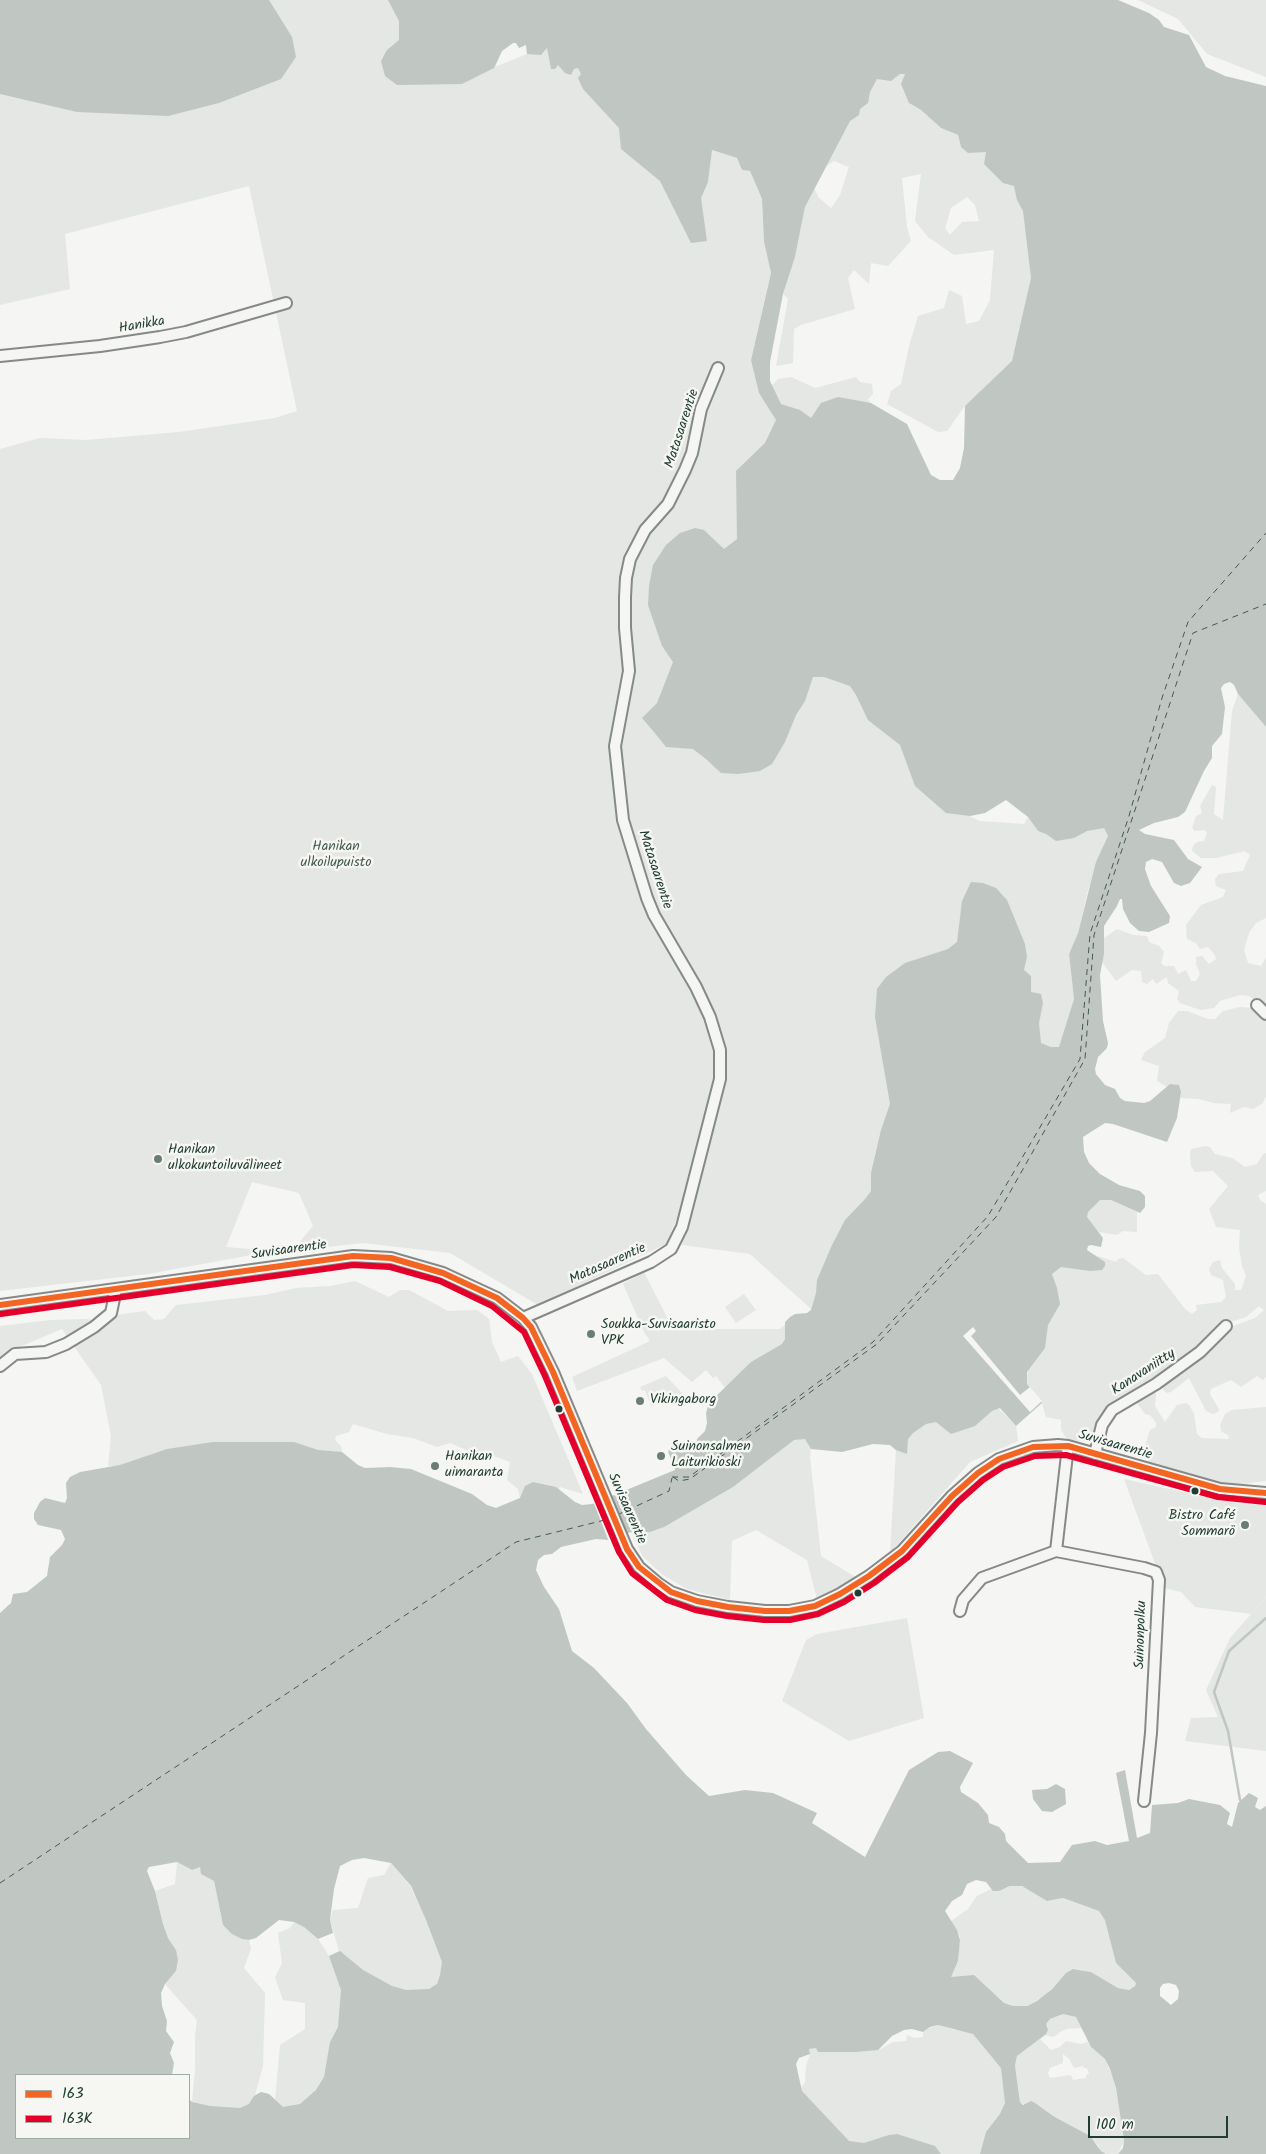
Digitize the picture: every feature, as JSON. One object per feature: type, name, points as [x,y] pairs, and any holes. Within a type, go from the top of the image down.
[{"type":"street","name":"Hanikka","points":[[0,356],[100,346],[160,337],[186,332],[286,303]]},
{"type":"street","name":"Matasaarentie","points":[[523,1318],[651,1262],[671,1249],[682,1227],[720,1079],[720,1050],[710,1017],[696,987],[654,915],[640,875],[623,820],[615,746],[629,671],[625,628],[625,597],[630,559],[645,530],[668,504],[685,470],[692,453],[701,410],[718,368]]},
{"type":"street","points":[[1256,1005],[1266,1014]]},
{"type":"street","name":"Suvisaarentie","points":[[0,1305],[338,1258],[380,1256],[419,1264],[460,1280],[497,1298],[523,1318],[531,1327],[550,1365],[627,1548],[648,1576],[682,1596],[712,1604],[745,1609],[773,1611],[804,1609],[840,1594],[891,1561],[918,1536],[952,1496],[988,1466],[1016,1452],[1033,1447],[1068,1446],[1220,1489],[1266,1493]]},
{"type":"street","points":[[0,1366],[15,1354],[46,1352],[66,1344],[94,1327],[111,1313],[116,1289]]},
{"type":"street","name":"Kanavaniitty","points":[[1095,1454],[1102,1425],[1112,1410],[1156,1384],[1200,1352],[1226,1326]]},
{"type":"street","points":[[960,1611],[962,1600],[982,1578],[1056,1551],[1068,1446]]},
{"type":"street","name":"Suinonpolku","points":[[1056,1551],[1144,1568],[1156,1572],[1160,1580],[1151,1734],[1144,1801]]},
{"type":"shaded area","points":[[0,0],[269,0],[292,37],[296,57],[281,79],[219,103],[168,116],[77,112],[0,94]]},
{"type":"shaded area","points":[[388,0],[1118,0],[1149,13],[1159,20],[1164,27],[1189,35],[1206,67],[1225,76],[1266,86],[1266,727],[1238,694],[1234,685],[1230,682],[1224,684],[1221,688],[1225,707],[1222,734],[1212,746],[1212,758],[1185,812],[1178,817],[1154,823],[1139,830],[1145,834],[1174,840],[1188,859],[1202,867],[1190,883],[1181,886],[1174,883],[1162,862],[1152,859],[1146,862],[1145,869],[1151,886],[1170,916],[1169,923],[1149,932],[1139,931],[1130,923],[1123,909],[1122,899],[1120,899],[1104,926],[1104,954],[1100,975],[1103,1021],[1108,1043],[1107,1048],[1098,1057],[1095,1069],[1096,1074],[1105,1085],[1115,1089],[1120,1098],[1125,1101],[1144,1103],[1150,1101],[1170,1084],[1179,1085],[1181,1092],[1177,1118],[1167,1142],[1105,1123],[1083,1137],[1084,1152],[1089,1163],[1100,1174],[1119,1185],[1140,1191],[1145,1196],[1145,1207],[1140,1213],[1111,1200],[1100,1200],[1088,1212],[1087,1217],[1103,1238],[1101,1247],[1091,1245],[1088,1246],[1087,1250],[1105,1262],[1105,1266],[1102,1270],[1090,1271],[1061,1267],[1052,1274],[1060,1304],[1048,1325],[1045,1348],[1027,1372],[1027,1384],[1042,1403],[1016,1426],[1000,1408],[992,1411],[975,1426],[951,1434],[936,1422],[926,1424],[908,1439],[907,1454],[896,1450],[890,1445],[873,1444],[842,1452],[811,1449],[805,1439],[794,1440],[733,1487],[664,1527],[650,1532],[631,1532],[609,1540],[596,1539],[561,1547],[552,1554],[544,1555],[538,1560],[536,1570],[544,1587],[559,1609],[572,1651],[594,1668],[627,1703],[646,1729],[686,1775],[709,1796],[745,1790],[773,1793],[817,1813],[812,1823],[865,1857],[909,1770],[938,1752],[950,1751],[973,1763],[960,1787],[961,1792],[978,1803],[988,1815],[989,1823],[999,1827],[1005,1834],[1006,1841],[1028,1863],[1060,1862],[1072,1845],[1095,1841],[1107,1845],[1129,1841],[1116,1773],[1125,1770],[1137,1838],[1150,1833],[1152,1805],[1178,1803],[1189,1799],[1220,1805],[1230,1813],[1227,1824],[1232,1827],[1238,1803],[1249,1793],[1258,1798],[1255,1807],[1260,1810],[1266,1806],[1266,2154],[1118,2154],[1123,2148],[1124,2140],[1116,2088],[1110,2069],[1105,2059],[1091,2047],[1076,2017],[1063,2014],[1050,2019],[1046,2024],[1048,2030],[1046,2034],[1017,2056],[1015,2066],[1020,2102],[1023,2105],[1031,2101],[1053,2116],[1090,2136],[1101,2151],[1106,2154],[980,2154],[986,2132],[1000,2114],[1005,2103],[1001,2068],[973,2034],[938,2025],[930,2027],[923,2032],[912,2029],[904,2030],[892,2036],[878,2050],[818,2052],[816,2048],[809,2049],[810,2054],[799,2058],[796,2064],[802,2091],[849,2141],[864,2143],[897,2134],[935,2146],[941,2154],[0,2154],[0,1613],[11,1603],[13,1594],[27,1592],[47,1576],[50,1557],[62,1545],[65,1539],[61,1530],[38,1525],[34,1519],[34,1513],[40,1502],[45,1498],[65,1503],[67,1498],[66,1483],[70,1477],[80,1472],[120,1465],[167,1449],[213,1442],[294,1442],[318,1450],[342,1452],[358,1465],[365,1468],[390,1467],[411,1469],[472,1494],[487,1505],[496,1508],[520,1498],[525,1486],[533,1482],[556,1487],[575,1502],[582,1505],[592,1504],[675,1470],[668,1451],[679,1446],[696,1448],[697,1439],[705,1431],[707,1423],[706,1413],[709,1403],[751,1362],[782,1344],[785,1339],[785,1322],[790,1317],[795,1314],[807,1313],[811,1310],[816,1293],[817,1280],[832,1245],[845,1220],[871,1191],[871,1173],[881,1130],[890,1104],[875,1017],[877,989],[886,977],[905,963],[948,949],[957,942],[962,901],[971,882],[983,883],[996,888],[1007,900],[1025,944],[1027,957],[1024,970],[1031,976],[1031,992],[1041,994],[1043,1003],[1039,1023],[1041,1043],[1051,1047],[1059,1047],[1074,999],[1069,954],[1078,933],[1096,862],[1108,836],[1104,828],[1087,831],[1074,838],[1056,841],[1038,831],[1028,817],[1006,800],[985,813],[970,816],[946,813],[915,786],[900,745],[868,720],[850,686],[824,677],[813,677],[805,701],[796,715],[785,742],[772,764],[760,771],[738,774],[721,773],[693,749],[666,747],[642,718],[657,703],[673,662],[662,646],[648,605],[653,565],[666,545],[680,533],[695,528],[704,530],[724,549],[737,539],[736,471],[765,443],[776,420],[759,393],[751,360],[771,273],[764,242],[762,199],[750,171],[742,170],[737,158],[712,150],[708,182],[701,198],[707,241],[691,243],[660,181],[621,149],[619,128],[583,89],[578,78],[581,74],[578,68],[574,69],[571,75],[565,73],[558,65],[555,69],[551,69],[547,48],[541,55],[527,54],[526,45],[519,48],[516,43],[513,43],[502,51],[494,68],[462,84],[397,85],[385,76],[381,61],[387,50],[399,40],[399,21]],"holes":[[[900,74],[905,74],[901,84],[909,103],[921,110],[941,128],[958,135],[961,147],[968,153],[986,152],[984,164],[1003,183],[1014,186],[1017,200],[1023,211],[1031,278],[1012,361],[965,406],[964,448],[960,468],[953,480],[940,480],[931,475],[907,424],[871,403],[838,397],[821,403],[811,418],[800,410],[781,404],[770,381],[770,362],[783,294],[795,257],[805,207],[850,121],[859,115],[860,109],[868,103],[870,92],[877,79],[891,81]],[[364,1858],[391,1863],[411,1886],[442,1962],[440,1975],[437,1984],[429,1989],[406,1990],[392,1986],[363,1970],[340,1951],[329,1956],[341,1990],[338,2027],[330,2042],[324,2077],[316,2090],[300,2104],[283,2107],[269,2094],[261,2092],[254,2096],[249,2104],[240,2108],[210,2106],[190,2100],[190,2139],[15,2139],[15,2074],[172,2074],[174,2063],[170,2053],[174,2042],[166,2031],[167,2021],[162,2006],[161,1993],[165,1984],[176,1971],[178,1960],[176,1950],[168,1938],[163,1924],[155,1891],[147,1871],[149,1867],[177,1862],[192,1870],[200,1867],[201,1874],[214,1881],[223,1925],[232,1934],[242,1939],[256,1938],[279,1920],[294,1922],[304,1927],[318,1939],[333,1933],[330,1920],[334,1889],[340,1866],[352,1860]],[[976,1880],[986,1882],[993,1891],[999,1891],[1010,1886],[1022,1886],[1047,1901],[1063,1898],[1099,1911],[1105,1920],[1116,1963],[1136,1983],[1135,1986],[1129,1990],[1118,1988],[1091,1972],[1073,1969],[1066,1973],[1052,1989],[1037,2001],[1027,2006],[1013,2006],[1004,2003],[974,1975],[951,1977],[958,1961],[960,1940],[957,1930],[945,1911],[952,1901],[962,1895],[967,1884]],[[1163,1984],[1176,1985],[1179,1991],[1178,1999],[1171,2005],[1160,1996],[1160,1988]]]},
{"type":"shaded area","points":[[1124,1479],[1219,1500],[1266,1506],[1266,1597],[1251,1614],[1195,1607],[1181,1592],[1164,1588]]},
{"type":"shaded area","points":[[1056,1784],[1065,1789],[1066,1804],[1052,1812],[1042,1811],[1033,1799],[1032,1790],[1047,1789]]},
{"type":"green space","name":"Hanikan ulkoilupuisto","points":[[0,0],[473,0],[563,50],[708,182],[712,150],[737,158],[742,170],[750,171],[762,199],[764,242],[771,273],[751,360],[772,385],[778,379],[791,377],[815,388],[856,377],[860,382],[872,384],[873,394],[868,399],[870,403],[863,415],[835,652],[971,817],[980,821],[1024,824],[1028,817],[1038,831],[1115,820],[1088,890],[1078,933],[1069,954],[1074,999],[1067,1026],[1073,1026],[947,1234],[807,1313],[811,1309],[750,1254],[682,1245],[691,1208],[683,1204],[666,1244],[538,1305],[450,1253],[363,1243],[246,1256],[148,1274],[0,1291],[0,449],[40,438],[86,440],[179,432],[275,418],[297,411],[249,186],[65,234],[70,289],[0,305]],"holes":[[[516,43],[519,48],[526,45],[527,54],[495,67],[502,51]],[[252,1182],[299,1193],[313,1226],[297,1245],[275,1245],[274,1251],[226,1247]]]},
{"type":"green space","points":[[1138,0],[1266,0],[1266,77],[1207,54],[1178,19]]},
{"type":"green space","points":[[875,63],[915,77],[909,103],[921,110],[941,128],[958,135],[961,147],[986,152],[1014,185],[1064,304],[982,408],[965,406],[947,431],[938,432],[887,404],[891,391],[901,384],[918,316],[944,308],[949,290],[962,296],[966,324],[979,321],[990,300],[994,250],[954,255],[928,237],[915,221],[921,174],[902,178],[907,227],[911,241],[888,266],[871,263],[869,284],[854,270],[848,278],[855,309],[801,325],[794,329],[793,363],[776,366],[788,299],[783,294],[795,257],[805,207],[814,188],[819,198],[831,208],[840,195],[849,167],[834,161],[826,166]],"holes":[[[967,197],[975,205],[979,221],[962,222],[950,235],[945,228],[951,208]]]},
{"type":"green space","points":[[1238,694],[1266,727],[1266,918],[1256,923],[1249,933],[1244,950],[1248,963],[1261,966],[1266,957],[1266,1009],[1249,996],[1240,995],[1220,1001],[1214,1008],[1200,1010],[1180,1003],[1177,999],[1179,991],[1168,983],[1167,977],[1156,984],[1153,979],[1147,984],[1142,982],[1141,971],[1132,970],[1116,981],[1102,962],[1104,938],[1117,929],[1133,935],[1147,936],[1149,942],[1159,946],[1164,952],[1161,963],[1164,966],[1174,966],[1178,974],[1186,970],[1191,981],[1196,981],[1200,974],[1196,964],[1196,957],[1202,956],[1209,964],[1216,959],[1208,947],[1200,949],[1196,943],[1187,939],[1186,925],[1201,905],[1223,897],[1226,890],[1216,886],[1215,879],[1219,874],[1243,871],[1250,855],[1245,851],[1216,858],[1201,858],[1192,851],[1193,846],[1197,842],[1204,841],[1207,833],[1205,830],[1195,831],[1192,828],[1196,816],[1202,813],[1200,806],[1212,785],[1216,787],[1214,814],[1223,820],[1232,711]]},
{"type":"green space","points":[[1240,1007],[1254,1008],[1266,1017],[1266,1096],[1263,1103],[1253,1109],[1244,1107],[1230,1113],[1231,1104],[1180,1098],[1181,1092],[1175,1084],[1167,1087],[1157,1081],[1159,1066],[1141,1060],[1145,1052],[1165,1038],[1169,1023],[1178,1011],[1187,1011],[1208,1019],[1215,1019],[1223,1011]]},
{"type":"green space","points":[[1205,1146],[1210,1147],[1215,1154],[1232,1158],[1245,1167],[1257,1164],[1263,1154],[1266,1153],[1266,1191],[1258,1195],[1260,1200],[1266,1204],[1266,1377],[1263,1380],[1257,1376],[1241,1387],[1231,1380],[1211,1389],[1210,1394],[1219,1409],[1218,1412],[1213,1414],[1206,1411],[1189,1378],[1171,1392],[1167,1393],[1163,1390],[1163,1385],[1228,1328],[1255,1318],[1264,1310],[1259,1306],[1246,1317],[1224,1322],[1184,1360],[1144,1388],[1112,1403],[1101,1419],[1093,1443],[1067,1439],[1061,1430],[1061,1420],[1046,1417],[1042,1403],[1027,1384],[1033,1281],[1087,1250],[1091,1254],[1116,1262],[1118,1259],[1123,1258],[1146,1275],[1158,1274],[1185,1309],[1192,1314],[1197,1310],[1196,1305],[1221,1302],[1226,1297],[1223,1280],[1211,1275],[1209,1269],[1213,1262],[1220,1260],[1222,1268],[1235,1284],[1235,1290],[1241,1290],[1246,1276],[1242,1266],[1239,1247],[1240,1230],[1216,1227],[1209,1209],[1228,1186],[1213,1171],[1195,1172],[1191,1166],[1191,1149]]},
{"type":"green space","points":[[1036,1179],[1111,1200],[1137,1212],[1137,1232],[1123,1231],[1117,1235],[1099,1232],[1101,1234]]},
{"type":"green space","points":[[644,1272],[673,1329],[780,1329],[785,1325],[808,1353],[749,1420],[716,1376],[713,1378],[706,1370],[692,1382],[664,1358],[577,1391],[572,1377],[650,1341],[644,1332],[623,1284]]},
{"type":"green space","points":[[355,1281],[389,1297],[400,1290],[409,1290],[448,1311],[477,1310],[489,1319],[492,1342],[501,1362],[518,1356],[532,1374],[583,1494],[560,1487],[558,1493],[507,1524],[487,1505],[496,1508],[520,1498],[518,1489],[507,1480],[510,1462],[488,1454],[473,1453],[450,1443],[437,1447],[413,1438],[387,1434],[353,1424],[349,1432],[336,1436],[335,1440],[341,1446],[342,1453],[358,1465],[108,1466],[111,1436],[101,1385],[62,1329],[17,1348],[0,1361],[0,1326],[51,1320],[87,1319],[105,1323],[115,1315],[145,1311],[154,1320],[164,1319],[176,1305],[265,1295],[296,1288],[330,1286]]},
{"type":"green space","points":[[744,1294],[756,1310],[736,1323],[725,1307]]},
{"type":"green space","points":[[666,1376],[683,1394],[651,1406],[645,1390],[642,1391],[640,1387]]},
{"type":"green space","points":[[970,1380],[1016,1426],[1018,1441],[970,1462],[890,1553],[896,1450],[890,1445]]},
{"type":"green space","points":[[1152,1388],[1156,1394],[1155,1406],[1165,1422],[1177,1405],[1186,1403],[1194,1414],[1197,1434],[1202,1438],[1228,1439],[1229,1436],[1221,1431],[1220,1425],[1225,1414],[1232,1410],[1266,1407],[1266,1481],[1232,1485],[1215,1482],[1149,1462],[1146,1458],[1145,1446],[1150,1430],[1156,1427],[1156,1423],[1150,1415],[1145,1414],[1134,1399]]},
{"type":"green space","points":[[809,1435],[821,1556],[857,1578],[817,1599],[807,1560],[756,1530],[732,1541],[730,1600],[687,1589],[663,1575],[643,1557],[631,1532],[650,1532],[752,1448]]},
{"type":"green space","points":[[1266,1597],[1266,1751],[1185,1741],[1191,1718],[1218,1717],[1206,1690],[1230,1638]]},
{"type":"green space","points":[[907,1618],[924,1718],[849,1741],[782,1701],[806,1640],[817,1634]]},
{"type":"green space","points":[[177,1862],[192,1870],[200,1866],[202,1874],[214,1881],[223,1925],[242,1939],[249,1940],[251,1949],[244,1968],[265,1993],[263,2066],[255,2095],[261,2092],[269,2094],[275,2100],[280,2045],[305,2029],[305,2003],[283,2000],[275,1977],[282,1963],[278,1933],[290,1928],[294,1922],[304,1927],[318,1939],[329,1956],[339,1951],[330,1920],[333,1910],[358,1908],[368,1878],[384,1875],[391,1863],[410,1886],[427,1921],[465,1983],[338,2027],[331,2041],[333,2106],[190,2133],[190,2100],[192,2102],[197,2020],[165,1984],[176,1971],[176,1950],[168,1938],[163,1924],[155,1891],[175,1884]]},
{"type":"green space","points":[[1013,1885],[1026,1887],[1047,1901],[1063,1898],[1099,1911],[1105,1917],[1116,1963],[1136,1983],[1135,1986],[1129,1990],[1118,1988],[1091,1972],[1076,1969],[1063,1977],[1044,1996],[1012,2012],[939,1971],[957,1964],[958,1961],[960,1937],[951,1921],[968,1909],[977,1896],[991,1889],[999,1891]]},
{"type":"green space","points":[[1063,2014],[1076,2017],[1083,2028],[1067,2029],[1052,2037],[1046,2035],[1040,2039],[1051,2050],[1060,2047],[1066,2041],[1080,2044],[1088,2042],[1105,2059],[1114,2080],[1122,2121],[1124,2141],[1118,2154],[1106,2154],[1085,2134],[1057,2118],[1051,2121],[1020,2102],[1015,2068],[1017,2056],[1024,2049],[1025,2039],[1050,2019]],"holes":[[[1063,2054],[1069,2059],[1074,2068],[1083,2066],[1087,2068],[1089,2074],[1086,2075],[1086,2078],[1073,2080],[1071,2075],[1050,2078],[1048,2073],[1050,2068],[1063,2063]]]},
{"type":"green space","points":[[938,2025],[955,2030],[989,2031],[1001,2068],[1005,2098],[1027,2154],[805,2154],[821,2111],[777,2070],[798,2076],[801,2088],[805,2082],[806,2066],[810,2054],[809,2049],[816,2047],[818,2051],[856,2052],[881,2049],[893,2042],[906,2041],[907,2035],[914,2038],[923,2037],[923,2032]]},
{"type":"pier","points":[[973,1327],[976,1331],[971,1336],[1020,1395],[1030,1387],[1042,1401],[1030,1412],[963,1336]]},
{"type":"pier","points":[[610,1494],[627,1536],[609,1542],[593,1501]]},
{"type":"waterway","points":[[1240,1800],[1228,1731],[1214,1692],[1229,1651],[1266,1618]]},
{"type":"ferry route","points":[[672,1477],[689,1477],[873,1342],[988,1216],[1080,1059],[1090,934],[1129,816],[1162,698],[1188,622],[1266,533]]},
{"type":"ferry route","points":[[673,1477],[679,1481],[690,1479],[877,1344],[996,1217],[1085,1059],[1094,935],[1193,633],[1266,604]]},
{"type":"ferry route","points":[[617,1515],[669,1491],[672,1478]]},
{"type":"ferry route","points":[[0,1883],[516,1542],[609,1519]]},
{"type":"transit line","name":"163","points":[[0,1305],[353,1256],[391,1258],[443,1273],[497,1298],[523,1318],[531,1327],[553,1372],[627,1549],[639,1567],[671,1592],[697,1601],[728,1607],[765,1611],[789,1611],[815,1606],[840,1594],[869,1576],[902,1551],[952,1496],[978,1473],[999,1459],[1033,1447],[1068,1446],[1220,1489],[1266,1493]]},
{"type":"transit line","name":"163K","points":[[1,1314],[353,1265],[390,1267],[440,1281],[492,1306],[524,1332],[545,1376],[619,1552],[632,1573],[667,1600],[695,1610],[727,1616],[764,1620],[790,1620],[818,1614],[844,1602],[874,1583],[908,1557],[958,1502],[983,1480],[1003,1467],[1035,1456],[1066,1455],[1218,1497],[1265,1502]]},
{"type":"place","name":"Hanikan ulkokuntoiluvälineet","points":[[158,1159]]},
{"type":"place","name":"Soukka-Suvisaaristo VPK","points":[[591,1334]]},
{"type":"place","name":"Vikingaborg","points":[[640,1401]]},
{"type":"place","name":"Suinonsalmen Laiturikioski","points":[[661,1456]]},
{"type":"place","name":"Hanikan uimaranta","points":[[435,1466]]},
{"type":"place","name":"Bistro Café Sommarö","points":[[1245,1525]]}]
